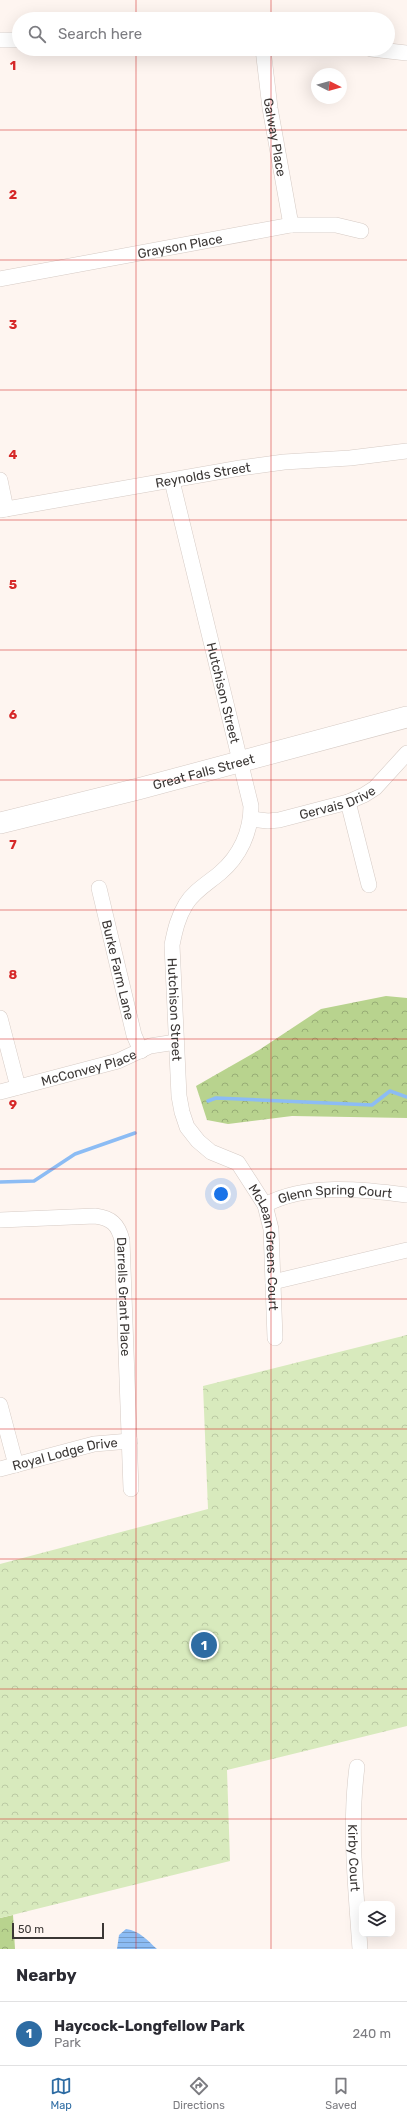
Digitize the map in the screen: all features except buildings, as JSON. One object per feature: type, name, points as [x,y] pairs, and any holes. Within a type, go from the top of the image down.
[{"type":"main road","name":"Great Falls Street","points":[[0,823],[241,761],[407,716]]},
{"type":"street","points":[[0,40],[12,40]]},
{"type":"street","points":[[395,52],[407,53]]},
{"type":"street","name":"Galway Place","points":[[264,56],[270,108],[291,225]]},
{"type":"street","name":"Grayson Place","points":[[0,279],[115,259],[291,225],[336,225],[361,231]]},
{"type":"street","name":"Reynolds Street","points":[[3,510],[277,463],[350,458],[407,451]]},
{"type":"street","points":[[0,480],[3,510]]},
{"type":"street","name":"Hutchison Street","points":[[172,481],[251,806],[251,819],[247,834],[239,852],[226,867],[186,903],[175,930],[172,945],[179,1096],[187,1127],[198,1141],[211,1152],[238,1163]]},
{"type":"street","name":"Gervais Drive","points":[[251,819],[268,821],[279,820],[348,802],[376,788],[407,753]]},
{"type":"street","points":[[348,802],[369,885]]},
{"type":"street","name":"Burke Farm Lane","points":[[99,888],[134,1035],[141,1051]]},
{"type":"street","points":[[0,1018],[18,1087]]},
{"type":"street","name":"McConvey Place","points":[[0,1092],[118,1061],[159,1044],[176,1042]]},
{"type":"street","name":"McLean Greens Court","points":[[238,1163],[265,1205],[271,1228],[275,1338]]},
{"type":"street","name":"Glenn Spring Court","points":[[265,1205],[290,1194],[305,1192],[355,1190],[407,1195]]},
{"type":"street","name":"Darrells Grant Place","points":[[0,1220],[95,1216],[111,1220],[116,1224],[122,1240],[131,1490]]},
{"type":"street","points":[[273,1282],[407,1250]]},
{"type":"street","points":[[0,1405],[16,1465]]},
{"type":"street","name":"Royal Lodge Drive","points":[[0,1469],[94,1444],[130,1441]]},
{"type":"street","name":"Kirby Court","points":[[357,1767],[353,1822],[356,1906],[360,1949]]},
{"type":"green space","points":[[386,996],[407,998],[407,1118],[292,1116],[228,1124],[207,1120],[196,1086],[259,1050],[321,1009]]},
{"type":"green space","points":[[407,1335],[407,1726],[227,1770],[230,1861],[0,1918],[0,1564],[208,1509],[203,1386]]},
{"type":"green space","points":[[13,1915],[15,1949],[0,1949],[0,1918]]},
{"type":"water","points":[[126,1929],[139,1934],[157,1949],[117,1949],[119,1935]]},
{"type":"waterway","points":[[208,1101],[216,1098],[372,1105],[390,1091],[407,1097]]},
{"type":"waterway","points":[[0,1182],[34,1181],[75,1154],[135,1133]]},
{"type":"place","name":"Haycock-Longfellow Park","points":[[204,1645]]}]
